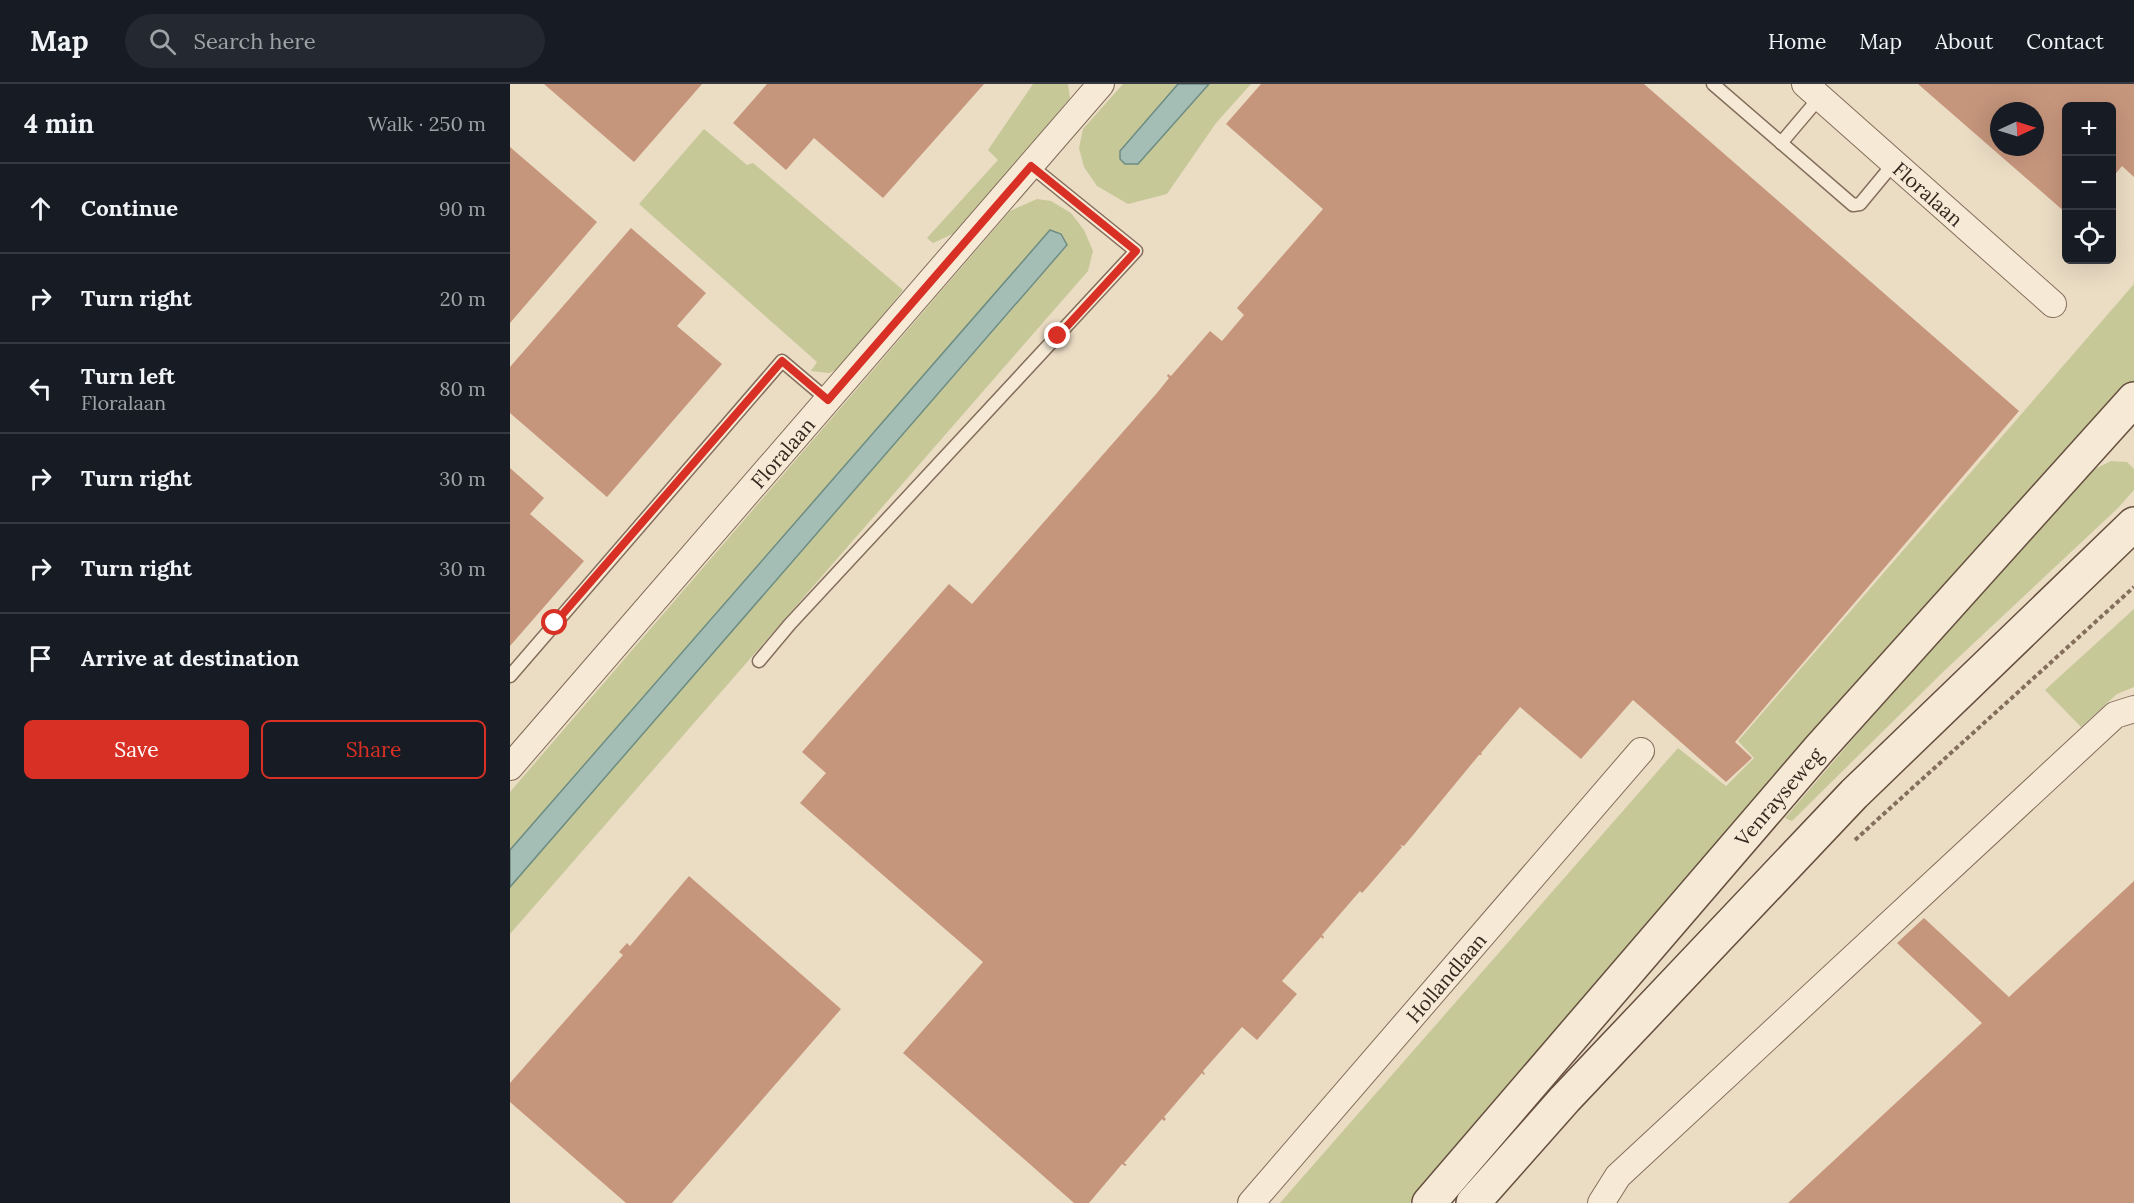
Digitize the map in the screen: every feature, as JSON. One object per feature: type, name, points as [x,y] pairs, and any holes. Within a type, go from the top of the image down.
[{"type":"main road","name":"Venrayseweg","points":[[1429,1203],[1820,748],[2134,399]]},
{"type":"main road","points":[[1473,1203],[1564,1099],[1854,794],[2134,524]]},
{"type":"street","name":"Floralaan","points":[[510,767],[1101,84]]},
{"type":"street","name":"Floralaan","points":[[1812,91],[2053,304]]},
{"type":"street","points":[[1601,1203],[1618,1176],[2088,739],[2115,715],[2134,709]]},
{"type":"street","name":"Hollandlaan","points":[[1251,1203],[1641,751]]},
{"type":"lane","points":[[1713,84],[1856,206],[1894,163]]},
{"type":"lane","points":[[1781,143],[1812,91]]},
{"type":"lane","points":[[759,661],[798,615],[1136,251],[1031,166]]},
{"type":"lane","points":[[510,676],[782,361],[828,400]]},
{"type":"path","points":[[1855,840],[2134,586]]},
{"type":"green space","points":[[1033,84],[1068,84],[1070,98],[959,231],[933,243],[927,238],[998,160],[988,150]]},
{"type":"green space","points":[[1123,84],[1178,84],[1120,151],[1138,164],[1209,84],[1251,84],[1216,123],[1167,194],[1128,204],[1097,186],[1084,167],[1079,148],[1083,129]]},
{"type":"green space","points":[[704,129],[747,165],[753,163],[903,290],[842,367],[829,373],[811,371],[817,362],[639,204]]},
{"type":"green space","points":[[1037,199],[1051,201],[1071,213],[1084,230],[1093,251],[1088,271],[510,934],[510,887],[1067,246],[1061,234],[1050,230],[510,850],[510,792],[1010,211]]},
{"type":"green space","points":[[2134,284],[2134,384],[1410,1203],[1280,1203],[1678,748],[1726,786],[1754,758],[1738,741]]},
{"type":"green space","points":[[2111,461],[2127,462],[2134,469],[2134,490],[2118,508],[1944,671],[1792,821],[1785,818],[2028,535],[2095,469]]},
{"type":"green space","points":[[2134,609],[2134,687],[2117,694],[2081,727],[2045,690]]},
{"type":"water","points":[[1178,84],[1209,84],[1138,164],[1125,164],[1120,159],[1120,151]]},
{"type":"water","points":[[1050,230],[1061,234],[1067,245],[510,887],[510,850]]},
{"type":"building","points":[[544,84],[702,84],[634,162]]},
{"type":"building","points":[[767,84],[984,84],[883,198],[814,138],[786,170],[733,123]]},
{"type":"building","points":[[1261,84],[1644,84],[2019,411],[1735,742],[1752,758],[1726,782],[1633,700],[1581,759],[1520,707],[1404,846],[1400,845],[1402,847],[1364,891],[1362,893],[1360,891],[1322,935],[1323,939],[1321,937],[1282,981],[1297,994],[1257,1040],[1242,1027],[1203,1071],[1205,1074],[1202,1073],[1164,1117],[1166,1119],[1164,1121],[1162,1119],[1124,1163],[1127,1165],[1122,1164],[1089,1203],[1074,1203],[903,1053],[983,962],[800,803],[826,773],[802,752],[949,584],[972,604],[1157,393],[1169,378],[1168,374],[1171,376],[1210,331],[1222,341],[1244,315],[1237,308],[1323,209],[1226,124]]},
{"type":"building","points":[[1918,84],[2134,84],[2134,177],[2122,166],[2116,173],[2116,102],[2062,102],[2062,210],[2001,156],[2044,156],[2044,102],[1990,102],[1990,147]]},
{"type":"building","points":[[510,147],[597,222],[510,323]]},
{"type":"building","points":[[631,228],[706,293],[677,326],[722,364],[607,497],[510,413],[510,367]]},
{"type":"building","points":[[510,468],[544,498],[530,514],[584,561],[510,646]]},
{"type":"building","points":[[689,876],[841,1009],[672,1203],[626,1203],[510,1102],[510,1083],[623,955],[619,952],[627,943],[630,946]]},
{"type":"building","points":[[2134,881],[2134,1203],[1788,1203],[1982,1023],[1897,943],[1924,918],[2009,997]]},
{"type":"route","points":[[555,623],[782,361],[828,400],[1031,166],[1136,251],[1058,336]]}]
